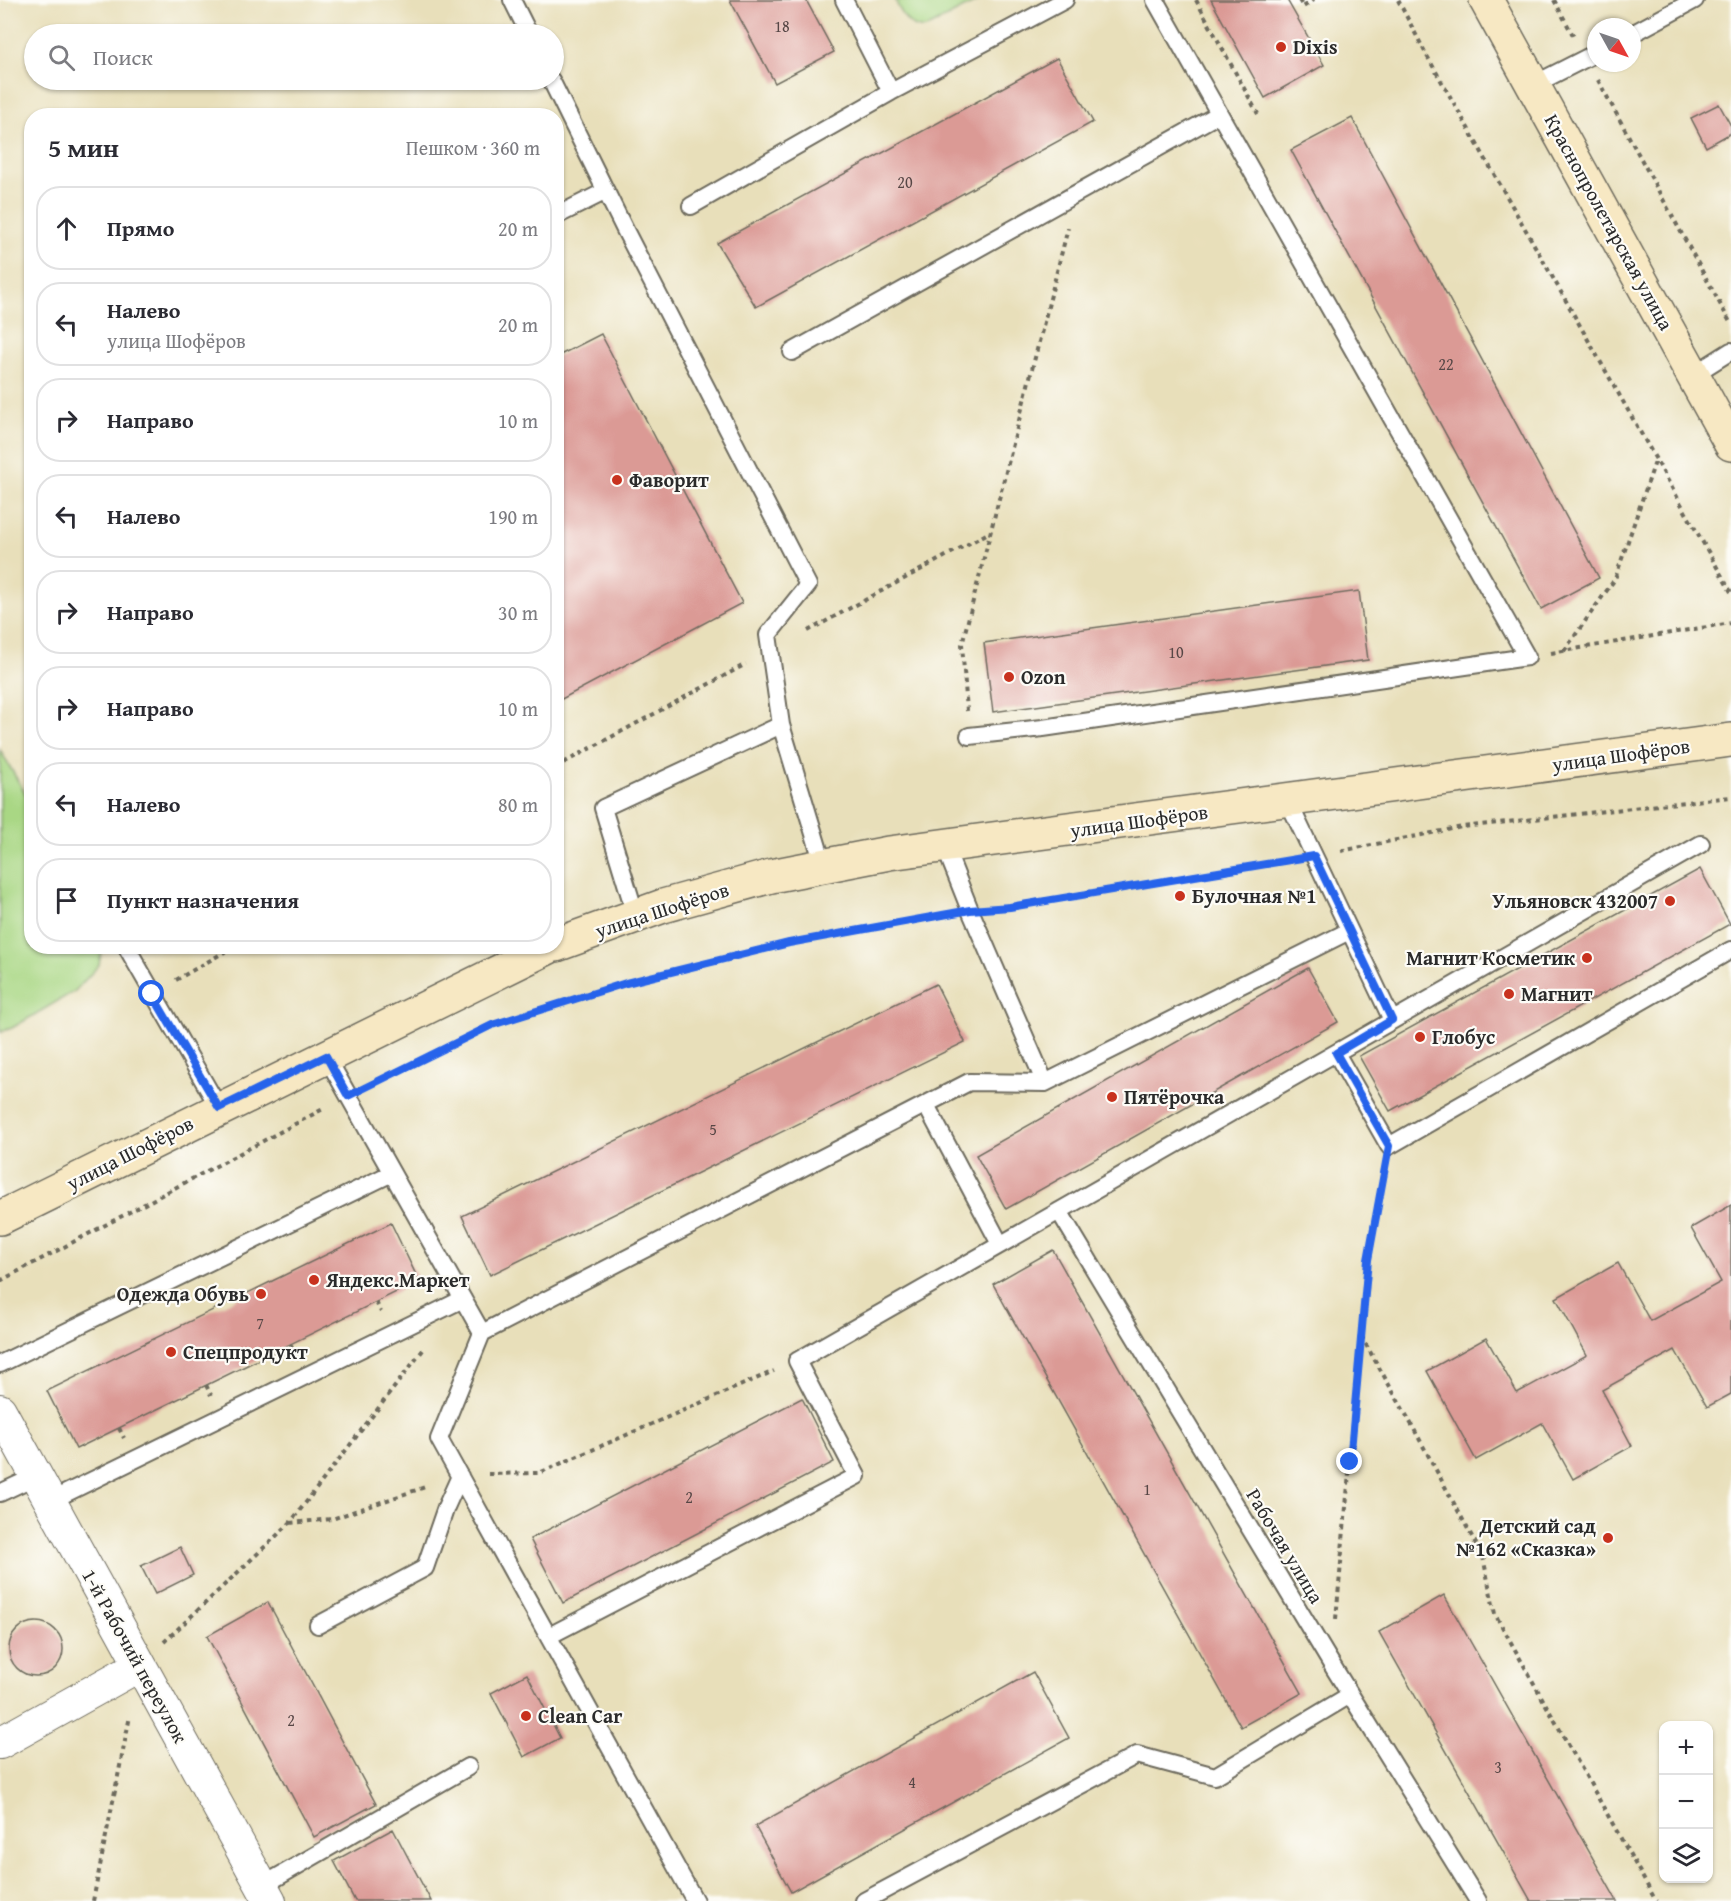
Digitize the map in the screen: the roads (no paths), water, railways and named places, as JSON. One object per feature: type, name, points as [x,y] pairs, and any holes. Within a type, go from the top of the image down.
[{"type":"main road","name":"Краснопролетарская улица","points":[[1486,0],[1731,444]]},
{"type":"main road","name":"улица Шофёров","points":[[564,942],[663,906],[771,876],[890,854],[1731,740]]},
{"type":"main road","name":"улица Шофёров","points":[[0,1218],[535,954]]},
{"type":"street","name":"1-й Рабочий переулок","points":[[0,1410],[266,1893]]},
{"type":"street","points":[[0,1743],[140,1665]]},
{"type":"lane","points":[[512,0],[524,24]]},
{"type":"lane","points":[[844,0],[891,92]]},
{"type":"lane","points":[[691,206],[891,92],[1065,0]]},
{"type":"lane","points":[[969,736],[1054,726],[1527,657],[1155,0]]},
{"type":"lane","points":[[1641,29],[1695,0]]},
{"type":"lane","points":[[1533,85],[1587,58]]},
{"type":"lane","points":[[556,90],[808,585],[768,635],[781,725],[824,867]]},
{"type":"lane","points":[[792,352],[1219,114]]},
{"type":"lane","points":[[564,212],[606,191]]},
{"type":"lane","points":[[1693,375],[1731,351]]},
{"type":"lane","points":[[636,916],[603,808],[781,725]]},
{"type":"lane","points":[[1288,801],[1392,1020]]},
{"type":"lane","points":[[549,1636],[857,1476],[797,1361],[1701,844]]},
{"type":"lane","points":[[945,847],[1044,1083]]},
{"type":"lane","points":[[695,1901],[439,1439],[482,1333],[969,1082],[1044,1083],[1349,931]]},
{"type":"lane","points":[[1336,1053],[1389,1146],[1731,950]]},
{"type":"lane","points":[[130,954],[219,1108]]},
{"type":"lane","points":[[326,1056],[482,1333]]},
{"type":"lane","points":[[926,1105],[1000,1244]]},
{"type":"lane","points":[[0,1364],[392,1173]]},
{"type":"lane","name":"Рабочая улица","points":[[1059,1211],[1350,1695],[1478,1901]]},
{"type":"lane","points":[[0,1493],[43,1488],[463,1299]]},
{"type":"lane","points":[[318,1625],[425,1568],[460,1476]]},
{"type":"lane","points":[[864,1901],[1137,1755],[1215,1776],[1350,1695]]},
{"type":"lane","points":[[266,1893],[468,1767]]},
{"type":"place","name":"Dixis","points":[[1281,47]]},
{"type":"place","name":"Фаворит","points":[[617,480]]},
{"type":"place","name":"Ozon","points":[[1009,677]]},
{"type":"place","name":"Булочная №1","points":[[1180,896]]},
{"type":"place","name":"Ульяновск 432007","points":[[1670,901]]},
{"type":"place","name":"Магнит Косметик","points":[[1587,958]]},
{"type":"place","name":"Магнит","points":[[1509,994]]},
{"type":"place","name":"Глобус","points":[[1420,1037]]},
{"type":"place","name":"Пятёрочка","points":[[1112,1097]]},
{"type":"place","name":"Яндекс.Маркет","points":[[314,1280]]},
{"type":"place","name":"Одежда Обувь","points":[[261,1294]]},
{"type":"place","name":"Спецпродукт","points":[[171,1352]]},
{"type":"place","name":"Детский сад №162 «Сказка»","points":[[1608,1538]]},
{"type":"place","name":"Clean Car","points":[[526,1716]]}]
